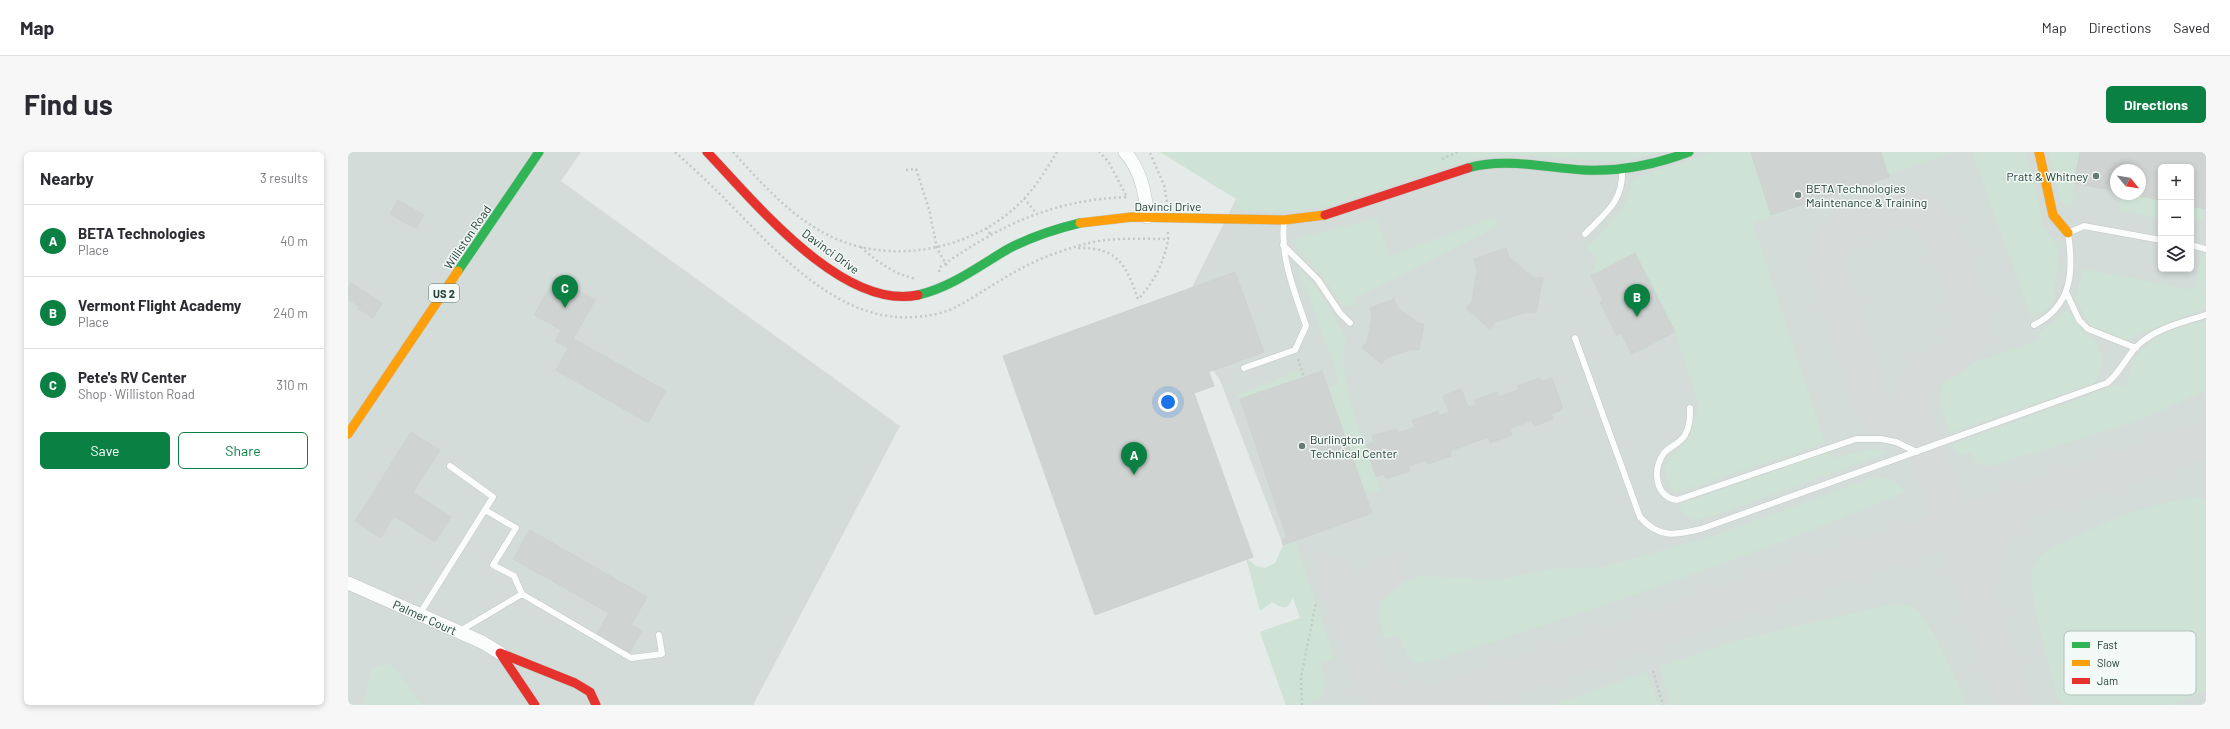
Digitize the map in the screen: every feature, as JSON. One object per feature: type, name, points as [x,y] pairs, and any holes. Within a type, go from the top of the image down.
[{"type":"street","name":"Williston Road","points":[[348,434],[539,152]]},
{"type":"street","name":"Davinci Drive","points":[[707,152],[796,241],[833,271],[856,284],[879,294],[908,296],[936,292],[956,282],[1001,254],[1042,234],[1082,223],[1147,217],[1284,220],[1303,219],[1330,214],[1475,166],[1499,163],[1622,170],[1642,167],[1689,152]]},
{"type":"street","points":[[1126,152],[1137,170],[1142,185],[1147,217]]},
{"type":"street","points":[[2039,152],[2051,210],[2058,224],[2068,233]]},
{"type":"street","name":"Palmer Court","points":[[348,584],[458,632],[500,653],[575,682],[590,692],[596,705]]},
{"type":"street","name":"Palmer Court","points":[[500,653],[535,705]]},
{"type":"lane","points":[[1585,234],[1616,200],[1621,190],[1622,170]]},
{"type":"lane","points":[[1244,368],[1294,350],[1306,326],[1284,259],[1284,220]]},
{"type":"lane","points":[[2034,325],[2048,318],[2058,307],[2066,292],[2072,259],[2068,233],[2084,226],[2158,239]]},
{"type":"lane","points":[[1283,245],[1318,280],[1340,313],[1350,323]]},
{"type":"lane","points":[[2194,246],[2206,249]]},
{"type":"lane","points":[[2066,292],[2079,320],[2088,329],[2136,348]]},
{"type":"lane","points":[[1575,338],[1640,518],[1657,532],[1679,534],[1701,529],[2107,383],[2115,376],[2136,348],[2159,331],[2206,315]]},
{"type":"lane","points":[[1690,408],[1690,424],[1684,436],[1677,445],[1665,452],[1658,464],[1657,482],[1664,495],[1670,499],[1677,500],[1856,439],[1881,439],[1896,442],[1917,452]]},
{"type":"lane","points":[[419,615],[493,497],[450,466]]},
{"type":"lane","points":[[486,510],[516,528],[494,564],[514,576],[522,594],[631,658],[662,654],[659,635]]},
{"type":"lane","points":[[458,632],[522,594]]},
{"type":"path","points":[[733,152],[781,203],[812,225],[834,238],[861,246],[889,251],[937,248],[973,235],[986,228],[1024,198],[1057,152]]},
{"type":"path","points":[[939,274],[940,267],[991,235],[1036,213],[1082,201],[1127,197],[1115,172],[1099,152]]},
{"type":"path","points":[[1150,153],[1164,185],[1167,205]]},
{"type":"path","points":[[906,170],[916,169],[929,209],[937,248],[967,300]]},
{"type":"path","points":[[1024,198],[1036,213]]},
{"type":"path","points":[[986,228],[991,235]]},
{"type":"path","points":[[1073,248],[1091,248],[1108,252],[1119,259],[1128,270],[1138,299],[1150,288],[1158,270],[1168,239]]},
{"type":"path","points":[[861,246],[875,260],[889,268],[921,280]]},
{"type":"path","points":[[1294,350],[1304,377]]},
{"type":"path","points":[[1302,705],[1303,663],[1316,603]]},
{"type":"path","points":[[1653,670],[1663,705]]},
{"type":"shaded area","points":[[348,152],[581,152],[561,181],[900,426],[753,705],[348,705]]},
{"type":"shaded area","points":[[1331,152],[2206,152],[2206,705],[1286,705],[1260,632],[1300,618],[1280,560],[1283,545],[1220,380],[1205,359],[1191,309],[1193,285],[1236,199]]},
{"type":"green space","points":[[1160,152],[1663,152],[1618,162],[1517,155],[1475,158],[1329,206],[1300,211],[1241,211],[1236,199]]},
{"type":"green space","points":[[1716,152],[1953,152],[1753,223],[1825,443],[1674,493],[1664,470],[1670,458],[1689,439],[1699,405],[1675,332],[1635,254],[1591,276],[1597,259],[1586,248],[1617,216],[1627,201],[1634,178]]},
{"type":"green space","points":[[1972,152],[2025,152],[2033,175],[2043,226],[2059,248],[2053,301],[2045,311],[2031,316]]},
{"type":"green space","points":[[2048,152],[2080,152],[2071,207],[2066,207],[2060,201]]},
{"type":"green space","points":[[2146,198],[2158,200],[2158,218],[2119,210],[2121,200],[2146,200]]},
{"type":"green space","points":[[2194,207],[2205,209],[2202,221],[2194,220]]},
{"type":"green space","points":[[1495,217],[1498,226],[1356,298],[1354,307],[1343,305],[1319,271],[1290,240],[1376,218],[1390,256]]},
{"type":"green space","points":[[2202,254],[2206,254],[2206,308],[2141,333],[2127,340],[2090,325],[2076,299],[2083,269],[2194,290]]},
{"type":"green space","points":[[1297,266],[1321,294],[1346,339],[1344,356],[1348,394],[1380,490],[1365,493],[1328,388],[1339,383],[1332,358]]},
{"type":"green space","points":[[2068,309],[2085,334],[2093,338],[2103,359],[2096,382],[1950,433],[1942,408],[1941,393],[1947,378],[1953,370],[2040,340],[2038,335]]},
{"type":"green space","points":[[2206,321],[2206,390],[2137,421],[1990,466],[1977,463],[1971,453],[1957,456],[1951,445],[2114,386],[2126,385],[2135,359],[2150,342],[2168,332]]},
{"type":"green space","points":[[1299,371],[1301,378],[1240,399],[1236,395]]},
{"type":"green space","points":[[1872,449],[1881,449],[1888,453],[1712,516],[1692,519],[1685,515],[1678,505],[1828,452],[1831,458]]},
{"type":"green space","points":[[1875,477],[1892,480],[1905,492],[1731,561],[1554,622],[1435,660],[1417,663],[1410,660],[1398,635],[1385,639],[1381,626],[1379,609],[1385,590],[1421,576],[1497,580],[1550,569],[1602,567],[1704,539]]},
{"type":"green space","points":[[2201,498],[2206,500],[2206,691],[2196,695],[2196,631],[2064,631],[2064,695],[2195,695],[2168,705],[2065,705],[2057,695],[2035,610],[2031,578],[2033,567],[2047,550],[2102,524],[2121,516],[2161,504]]},
{"type":"green space","points":[[1295,541],[1334,658],[1320,663],[1326,680],[1322,698],[1303,705],[1286,705],[1260,632],[1300,618],[1293,597],[1287,607],[1282,607],[1272,602],[1260,611],[1246,558],[1256,566],[1265,568],[1275,563],[1283,545]]},
{"type":"green space","points":[[1889,605],[1908,606],[1914,608],[1921,614],[1928,624],[1967,705],[1670,705],[1660,667],[1733,641]]},
{"type":"green space","points":[[391,664],[422,705],[364,705],[372,668]]},
{"type":"green space","points":[[1647,672],[1658,705],[1552,705]]},
{"type":"building","name":"BETA Technologies Maintenance & Training","points":[[1881,152],[1889,177],[1771,215],[1751,153]]},
{"type":"building","name":"Pratt & Whitney","points":[[2080,152],[2206,152],[2205,209],[2194,207],[2194,164],[2158,164],[2158,199],[2146,197],[2146,164],[2110,164],[2110,190],[2074,183]]},
{"type":"building","points":[[398,200],[424,215],[416,229],[390,214]]},
{"type":"building","points":[[1506,248],[1509,257],[1534,278],[1543,278],[1536,313],[1527,312],[1496,322],[1490,329],[1466,308],[1472,302],[1477,270],[1474,259]]},
{"type":"building","points":[[1635,253],[1675,332],[1632,354],[1621,333],[1617,336],[1600,302],[1603,300],[1591,276]]},
{"type":"building","points":[[1235,272],[1264,352],[1209,372],[1214,386],[1194,393],[1253,557],[1095,615],[1003,356]]},
{"type":"building","points":[[556,277],[595,300],[568,348],[555,341],[561,330],[534,315]]},
{"type":"building","points":[[351,283],[368,294],[360,307],[348,299],[348,287]]},
{"type":"building","points":[[368,294],[382,303],[373,318],[358,309]]},
{"type":"building","points":[[1394,299],[1397,307],[1418,323],[1424,324],[1419,350],[1412,349],[1386,358],[1382,364],[1362,348],[1367,342],[1372,316],[1370,308]]},
{"type":"building","points":[[574,339],[666,391],[648,423],[556,370]]},
{"type":"building","name":"Burlington Technical Center","points":[[1322,371],[1372,513],[1283,545],[1282,540],[1287,538],[1240,399]]},
{"type":"building","points":[[1540,378],[1541,381],[1552,378],[1563,409],[1551,414],[1553,419],[1534,426],[1532,420],[1510,429],[1512,435],[1490,443],[1488,437],[1450,451],[1451,456],[1428,464],[1427,460],[1408,466],[1410,471],[1386,479],[1384,474],[1376,477],[1366,445],[1374,442],[1372,436],[1395,429],[1398,433],[1415,427],[1412,421],[1438,411],[1439,416],[1449,412],[1443,396],[1461,389],[1468,407],[1476,405],[1475,400],[1497,392],[1499,397],[1518,390],[1517,386]]},
{"type":"building","points":[[411,432],[440,450],[413,492],[451,517],[435,542],[394,516],[381,538],[355,521]]},
{"type":"building","points":[[530,530],[647,597],[631,625],[642,631],[629,654],[596,635],[609,613],[513,559]]},
{"type":"taxiway","points":[[1926,449],[1913,436],[1879,414],[1870,400],[1827,268],[1830,247],[1833,239],[1838,233],[1861,220],[1903,208],[1912,209],[1921,213],[1929,218],[1939,230],[1957,271],[1969,314],[1970,324],[1966,341],[1960,350],[1953,356],[1927,372],[1920,379],[1915,389],[1912,409],[1915,423],[1927,451],[2014,705]]},
{"type":"taxiway","points":[[1433,705],[2206,439]]},
{"type":"taxiway","points":[[1979,593],[1980,567],[1988,542],[2002,521],[2022,504]]},
{"type":"taxiway","points":[[1387,573],[1376,581],[1362,598],[1357,609],[1356,636],[1364,663],[1377,687],[1392,699],[1411,705]]},
{"type":"taxiway","points":[[1333,574],[1354,635]]},
{"type":"traffic: fast","points":[[458,271],[539,152]]},
{"type":"traffic: fast","points":[[1468,168],[1496,163],[1511,163],[1584,170],[1611,170],[1637,167],[1663,161],[1689,152]]},
{"type":"traffic: fast","points":[[918,295],[942,287],[954,281],[1008,249],[1025,241],[1080,223]]},
{"type":"traffic: slow","points":[[2039,152],[2053,215],[2068,233]]},
{"type":"traffic: slow","points":[[1080,223],[1132,217],[1284,220],[1325,215]]},
{"type":"traffic: slow","points":[[348,434],[458,271]]},
{"type":"traffic: jam","points":[[707,152],[774,223],[830,270],[860,286],[889,295],[918,295]]},
{"type":"traffic: jam","points":[[1325,215],[1468,168]]},
{"type":"traffic: jam","points":[[535,705],[500,653],[575,683],[590,692],[596,705]]},
{"type":"place","name":"Pratt & Whitney","points":[[2096,176]]},
{"type":"place","name":"BETA Technologies Maintenance & Training","points":[[1798,195]]},
{"type":"place","name":"Pete's RV Center","points":[[565,308]]},
{"type":"place","name":"Vermont Flight Academy","points":[[1637,317]]},
{"type":"place","name":"Burlington Technical Center","points":[[1302,446]]},
{"type":"place","name":"BETA Technologies","points":[[1134,475]]}]
